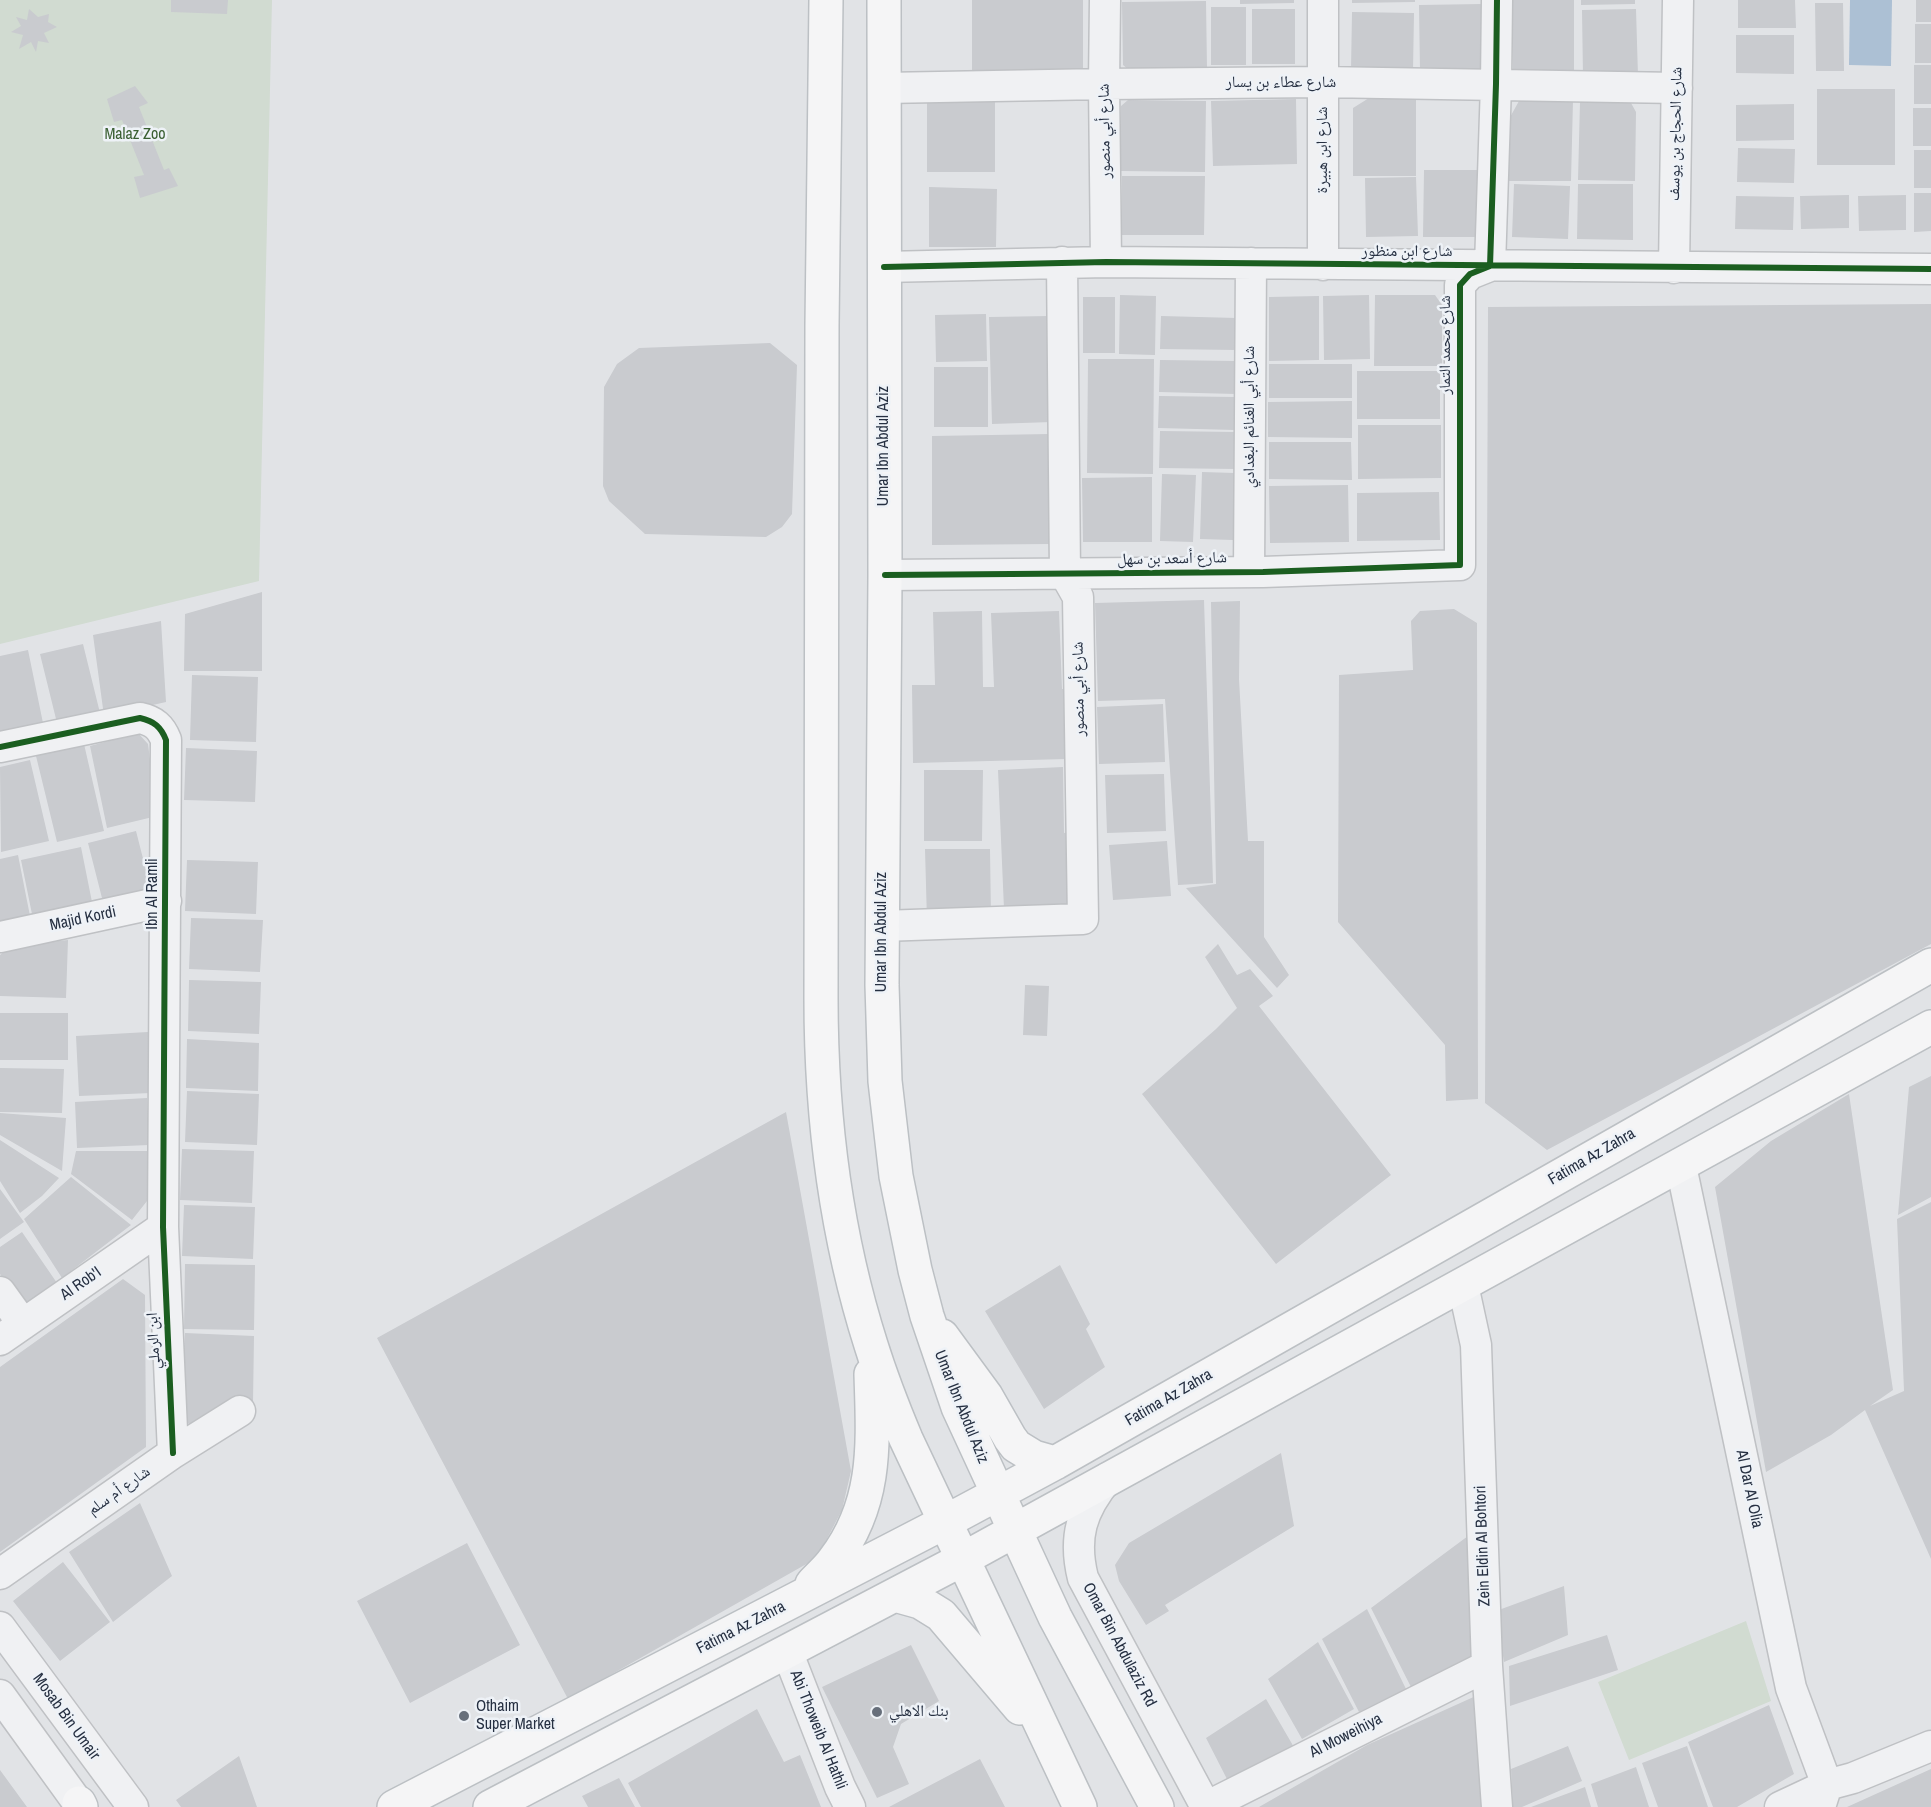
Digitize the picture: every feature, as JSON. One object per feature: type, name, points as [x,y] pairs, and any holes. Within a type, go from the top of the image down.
[{"type":"main road","points":[[826,0],[822,325],[821,1048],[824,1099],[836,1198],[845,1248],[871,1345],[906,1439],[1080,1807]]},
{"type":"main road","name":"Umar Ibn Abdul Aziz","points":[[884,0],[885,575],[882,926],[883,1033],[889,1128],[904,1223],[927,1316],[958,1407],[1055,1617],[1157,1807]]},
{"type":"main road","name":"Fatima Az Zahra","points":[[394,1807],[945,1522],[1054,1463],[1931,964]]},
{"type":"main road","points":[[490,1807],[963,1559],[1931,1027]]},
{"type":"main road","points":[[927,1316],[986,1396],[1016,1446],[1034,1457],[1054,1463]]},
{"type":"main road","points":[[799,1598],[833,1562],[845,1545],[863,1506],[873,1444],[871,1345]]},
{"type":"main road","points":[[896,1595],[920,1602],[941,1616],[1051,1746]]},
{"type":"street","name":"شارع أبي منصور","points":[[1105,0],[1106,262]]},
{"type":"street","name":"شارع ابن هبيرة","points":[[1323,0],[1323,265]]},
{"type":"street","points":[[1491,266],[1497,0]]},
{"type":"street","name":"شارع الحجاج بن يوسف","points":[[1674,268],[1678,0]]},
{"type":"street","name":"شارع عطاء بن يسار","points":[[884,88],[1323,82],[1677,88]]},
{"type":"street","name":"شارع أبي منصور","points":[[882,926],[1083,919],[1078,597],[1065,574],[1062,262]]},
{"type":"street","name":"شارع ابن منظور","points":[[884,267],[1106,262],[1931,269]]},
{"type":"street","name":"شارع أبي الغنائم البغدادي","points":[[1249,571],[1251,263]]},
{"type":"street","name":"شارع محمد التمار","points":[[1460,565],[1460,285],[1470,274],[1491,266]]},
{"type":"street","name":"شارع أسعد بن سهل","points":[[885,575],[1249,571],[1460,565]]},
{"type":"street","name":"Ibn Al Ramli","points":[[0,747],[140,718],[149,720],[163,732],[167,749],[163,1227]]},
{"type":"street","name":"Majid Kordi","points":[[0,937],[166,901]]},
{"type":"street","name":"Al Dar Al Olia","points":[[1681,1166],[1791,1688],[1824,1796]]},
{"type":"street","name":"Al Rob'I","points":[[12,1332],[163,1227]]},
{"type":"street","name":"ابن الرملي","points":[[163,1227],[173,1453]]},
{"type":"street","name":"Zein Eldin Al Bohtori","points":[[1463,1285],[1476,1344],[1487,1666],[1497,1807]]},
{"type":"street","points":[[0,1292],[12,1332]]},
{"type":"street","name":"شارع أم سلم","points":[[0,1574],[173,1453],[240,1411]]},
{"type":"street","name":"Omar Bin Abdulaziz Rd","points":[[1108,1478],[1096,1492],[1081,1525],[1078,1542],[1083,1578],[1206,1807]]},
{"type":"street","name":"Mosab Bin Umair","points":[[0,1627],[133,1807]]},
{"type":"street","name":"Abi Thoweib Al Hathli","points":[[787,1652],[850,1807]]},
{"type":"street","name":"Al Moweihiya","points":[[1206,1807],[1487,1666]]},
{"type":"street","points":[[0,1695],[80,1806]]},
{"type":"street","points":[[1780,1807],[1824,1796],[1853,1778],[1931,1746]]},
{"type":"green space","name":"Malaz Zoo","points":[[0,0],[272,0],[259,581],[0,644]]},
{"type":"green space","points":[[1746,1621],[1771,1701],[1629,1760],[1598,1682]]},
{"type":"water","points":[[1850,0],[1892,0],[1891,66],[1849,65]]},
{"type":"building","points":[[171,0],[228,0],[227,14],[171,12]]},
{"type":"building","points":[[972,0],[1083,0],[1083,75],[972,75]]},
{"type":"building","points":[[1240,0],[1294,0],[1294,3],[1240,4]]},
{"type":"building","points":[[1352,0],[1415,0],[1415,2],[1352,3]]},
{"type":"building","points":[[1513,0],[1574,0],[1574,73],[1513,74]]},
{"type":"building","points":[[1581,0],[1635,0],[1635,4],[1581,5]]},
{"type":"building","points":[[1738,0],[1795,0],[1796,28],[1738,28]]},
{"type":"building","points":[[1916,0],[1931,0],[1931,22],[1916,22]]},
{"type":"building","points":[[1206,1],[1207,69],[1129,70],[1123,65],[1122,2]]},
{"type":"building","points":[[1815,3],[1843,3],[1844,71],[1816,71]]},
{"type":"building","points":[[1482,4],[1482,70],[1420,71],[1419,5]]},
{"type":"building","points":[[1211,7],[1246,7],[1246,65],[1211,65]]},
{"type":"building","points":[[29,9],[38,17],[49,14],[48,22],[57,27],[44,33],[49,43],[38,41],[36,52],[31,42],[19,49],[23,35],[11,32],[21,26],[16,17],[27,20]]},
{"type":"building","points":[[1252,9],[1295,9],[1295,64],[1252,64]]},
{"type":"building","points":[[1636,9],[1638,76],[1583,77],[1582,10]]},
{"type":"building","points":[[1352,12],[1414,13],[1413,71],[1351,70]]},
{"type":"building","points":[[1915,24],[1931,24],[1931,63],[1915,63]]},
{"type":"building","points":[[1736,35],[1794,35],[1794,74],[1736,73]]},
{"type":"building","points":[[1914,65],[1931,65],[1931,104],[1914,104]]},
{"type":"building","points":[[135,86],[148,103],[139,107],[164,170],[169,168],[178,186],[140,198],[134,177],[144,175],[122,120],[114,122],[107,99]]},
{"type":"building","points":[[1817,89],[1895,89],[1895,165],[1817,165]]},
{"type":"building","points":[[1369,98],[1416,98],[1416,176],[1353,176],[1353,108]]},
{"type":"building","points":[[1296,99],[1297,164],[1213,166],[1211,101]]},
{"type":"building","points":[[927,100],[995,100],[995,172],[927,172]]},
{"type":"building","points":[[1128,100],[1206,101],[1205,172],[1120,171],[1121,106]]},
{"type":"building","points":[[1573,100],[1571,181],[1508,181],[1509,119],[1519,101]]},
{"type":"building","points":[[1580,102],[1631,103],[1636,112],[1635,181],[1578,180]]},
{"type":"building","points":[[1794,104],[1794,140],[1736,141],[1736,105]]},
{"type":"building","points":[[1913,108],[1931,108],[1931,146],[1913,146]]},
{"type":"building","points":[[1738,148],[1795,149],[1794,183],[1737,182]]},
{"type":"building","points":[[1914,150],[1931,150],[1931,188],[1914,188]]},
{"type":"building","points":[[1424,170],[1480,170],[1480,237],[1423,237]]},
{"type":"building","points":[[1122,176],[1205,176],[1204,235],[1122,235]]},
{"type":"building","points":[[1416,177],[1418,236],[1366,237],[1365,178]]},
{"type":"building","points":[[1514,184],[1570,186],[1568,239],[1512,237]]},
{"type":"building","points":[[1578,184],[1633,184],[1633,240],[1577,239]]},
{"type":"building","points":[[929,187],[997,189],[996,247],[929,247]]},
{"type":"building","points":[[1914,193],[1931,193],[1931,231],[1914,232]]},
{"type":"building","points":[[1849,195],[1849,228],[1801,229],[1800,196]]},
{"type":"building","points":[[1906,195],[1906,230],[1859,231],[1858,196]]},
{"type":"building","points":[[1736,196],[1794,197],[1793,230],[1735,229]]},
{"type":"building","points":[[1120,295],[1156,296],[1155,355],[1119,354]]},
{"type":"building","points":[[1369,295],[1370,359],[1324,360],[1323,296]]},
{"type":"building","points":[[1375,295],[1435,295],[1442,305],[1442,366],[1374,366]]},
{"type":"building","points":[[1319,296],[1319,360],[1269,361],[1269,297]]},
{"type":"building","points":[[1083,297],[1115,297],[1115,353],[1083,353]]},
{"type":"building","points":[[1931,304],[1931,944],[1547,1150],[1485,1103],[1488,307]]},
{"type":"building","points":[[986,314],[987,361],[936,362],[935,315]]},
{"type":"building","points":[[1050,316],[1052,422],[992,424],[989,317]]},
{"type":"building","points":[[1161,316],[1237,318],[1237,350],[1160,349]]},
{"type":"building","points":[[770,343],[797,365],[792,514],[782,527],[766,537],[645,534],[609,501],[603,486],[604,387],[617,364],[639,348]]},
{"type":"building","points":[[1088,359],[1154,359],[1153,474],[1087,473]]},
{"type":"building","points":[[1160,360],[1237,361],[1236,394],[1159,392]]},
{"type":"building","points":[[1269,364],[1352,364],[1352,398],[1269,398]]},
{"type":"building","points":[[934,367],[988,367],[988,427],[934,427]]},
{"type":"building","points":[[1357,371],[1440,371],[1440,419],[1357,419]]},
{"type":"building","points":[[1159,396],[1236,397],[1235,430],[1158,428]]},
{"type":"building","points":[[1352,401],[1352,438],[1268,437],[1268,402]]},
{"type":"building","points":[[1358,425],[1441,425],[1441,478],[1358,479]]},
{"type":"building","points":[[1160,431],[1236,432],[1236,469],[1159,468]]},
{"type":"building","points":[[1050,434],[1051,544],[932,545],[932,436]]},
{"type":"building","points":[[1269,442],[1351,442],[1352,480],[1269,479]]},
{"type":"building","points":[[1202,472],[1235,473],[1233,540],[1200,539]]},
{"type":"building","points":[[1162,474],[1196,475],[1193,542],[1160,541]]},
{"type":"building","points":[[1152,477],[1152,542],[1083,542],[1082,478]]},
{"type":"building","points":[[1348,485],[1349,542],[1270,543],[1269,486]]},
{"type":"building","points":[[1439,492],[1440,540],[1357,541],[1357,493]]},
{"type":"building","points":[[262,592],[262,671],[184,671],[185,614]]},
{"type":"building","points":[[1204,600],[1213,883],[1178,885],[1165,699],[1098,701],[1095,603]]},
{"type":"building","points":[[1240,601],[1239,679],[1248,841],[1264,841],[1264,937],[1289,975],[1277,988],[1186,888],[1216,884],[1211,602]]},
{"type":"building","points":[[1454,609],[1477,623],[1478,1099],[1446,1101],[1445,1045],[1338,922],[1339,675],[1413,670],[1411,621],[1420,611]]},
{"type":"building","points":[[982,611],[983,687],[994,687],[991,613],[1059,611],[1062,689],[1066,689],[1067,759],[913,763],[912,685],[935,685],[933,612]]},
{"type":"building","points":[[161,621],[166,702],[104,716],[93,635]]},
{"type":"building","points":[[83,644],[100,713],[57,723],[40,654]]},
{"type":"building","points":[[28,650],[43,723],[0,733],[0,656]]},
{"type":"building","points":[[192,675],[258,677],[256,742],[190,740]]},
{"type":"building","points":[[1163,704],[1165,762],[1099,764],[1097,707]]},
{"type":"building","points":[[138,733],[148,744],[157,816],[107,828],[90,746]]},
{"type":"building","points":[[84,744],[104,831],[57,842],[36,756]]},
{"type":"building","points":[[186,748],[257,751],[255,802],[184,800]]},
{"type":"building","points":[[30,760],[49,841],[1,852],[0,767]]},
{"type":"building","points":[[1063,767],[1064,833],[1069,832],[1072,907],[1004,909],[998,770]]},
{"type":"building","points":[[924,770],[983,770],[982,841],[924,841]]},
{"type":"building","points":[[1164,774],[1166,831],[1107,833],[1105,775]]},
{"type":"building","points":[[136,831],[151,890],[103,902],[88,843]]},
{"type":"building","points":[[1167,841],[1171,896],[1113,900],[1109,845]]},
{"type":"building","points":[[81,847],[93,907],[33,919],[21,860]]},
{"type":"building","points":[[925,849],[990,849],[991,918],[927,921]]},
{"type":"building","points":[[18,855],[30,916],[0,922],[0,859]]},
{"type":"building","points":[[187,860],[258,862],[256,914],[185,911]]},
{"type":"building","points":[[191,918],[263,920],[260,972],[189,969]]},
{"type":"building","points":[[68,940],[66,998],[0,996],[0,955],[11,946]]},
{"type":"building","points":[[1218,944],[1237,975],[1250,969],[1273,996],[1259,1006],[1391,1175],[1276,1264],[1142,1094],[1237,1008],[1205,957]]},
{"type":"building","points":[[189,980],[261,982],[259,1034],[188,1031]]},
{"type":"building","points":[[1025,985],[1049,986],[1047,1036],[1023,1035]]},
{"type":"building","points":[[0,1013],[68,1013],[68,1060],[0,1060]]},
{"type":"building","points":[[148,1032],[151,1093],[79,1096],[76,1036]]},
{"type":"building","points":[[187,1039],[259,1043],[258,1091],[186,1088]]},
{"type":"building","points":[[0,1068],[64,1069],[62,1113],[0,1112]]},
{"type":"building","points":[[1931,1076],[1931,1197],[1898,1215],[1909,1087]]},
{"type":"building","points":[[187,1091],[259,1094],[257,1145],[185,1142]]},
{"type":"building","points":[[1849,1094],[1893,1390],[1870,1406],[1904,1391],[1897,1219],[1931,1202],[1931,1559],[1865,1410],[1831,1435],[1766,1472],[1715,1187],[1771,1141]]},
{"type":"building","points":[[147,1098],[149,1145],[77,1148],[75,1102]]},
{"type":"building","points":[[786,1112],[851,1471],[842,1510],[817,1558],[568,1699],[377,1338]]},
{"type":"building","points":[[0,1113],[66,1118],[62,1171],[0,1135]]},
{"type":"building","points":[[0,1140],[59,1178],[42,1196],[20,1213],[0,1181]]},
{"type":"building","points":[[182,1149],[254,1151],[252,1203],[180,1200]]},
{"type":"building","points":[[76,1151],[148,1151],[147,1201],[132,1220],[71,1174]]},
{"type":"building","points":[[71,1177],[131,1225],[62,1278],[24,1219]]},
{"type":"building","points":[[0,1189],[24,1222],[0,1239]]},
{"type":"building","points":[[184,1205],[255,1207],[253,1259],[182,1256]]},
{"type":"building","points":[[22,1232],[57,1283],[23,1307],[0,1274],[0,1247]]},
{"type":"building","points":[[185,1264],[255,1265],[254,1330],[184,1329]]},
{"type":"building","points":[[1060,1265],[1090,1324],[1086,1329],[1105,1367],[1044,1409],[985,1311]]},
{"type":"building","points":[[123,1279],[145,1295],[146,1447],[0,1552],[0,1367]]},
{"type":"building","points":[[185,1333],[254,1336],[253,1403],[189,1424],[181,1415]]},
{"type":"building","points":[[1281,1453],[1294,1526],[1165,1605],[1169,1611],[1146,1625],[1119,1581],[1115,1565],[1129,1543]]},
{"type":"building","points":[[140,1503],[172,1576],[113,1622],[69,1552]]},
{"type":"building","points":[[1468,1536],[1473,1653],[1463,1666],[1412,1689],[1371,1608]]},
{"type":"building","points":[[467,1543],[520,1645],[410,1703],[357,1601]]},
{"type":"building","points":[[63,1562],[110,1622],[60,1661],[13,1601]]},
{"type":"building","points":[[1564,1586],[1568,1635],[1504,1662],[1496,1611]]},
{"type":"building","points":[[1367,1609],[1406,1689],[1359,1712],[1322,1639]]},
{"type":"building","points":[[1607,1635],[1618,1670],[1510,1706],[1509,1666]]},
{"type":"building","points":[[1318,1642],[1354,1709],[1302,1739],[1268,1679]]},
{"type":"building","name":"بنك الاهلي","points":[[911,1645],[939,1701],[901,1724],[893,1747],[909,1784],[877,1798],[822,1687]]},
{"type":"building","points":[[1478,1695],[1482,1807],[1259,1807],[1367,1745]]},
{"type":"building","points":[[1266,1699],[1295,1749],[1229,1783],[1206,1738]]},
{"type":"building","points":[[1769,1705],[1794,1774],[1737,1807],[1713,1807],[1688,1742]]},
{"type":"building","points":[[757,1709],[784,1762],[800,1755],[821,1807],[641,1807],[628,1783]]},
{"type":"building","points":[[1568,1746],[1582,1781],[1522,1807],[1513,1807],[1511,1769]]},
{"type":"building","points":[[1687,1746],[1708,1807],[1658,1807],[1642,1763]]},
{"type":"building","points":[[239,1756],[257,1807],[181,1807],[176,1800]]},
{"type":"building","points":[[980,1759],[1005,1807],[889,1807]]},
{"type":"building","points":[[1636,1767],[1649,1807],[1598,1807],[1591,1784]]},
{"type":"building","points":[[1931,1769],[1931,1807],[1847,1807]]},
{"type":"building","points":[[0,1770],[27,1807],[0,1807]]},
{"type":"building","points":[[619,1778],[635,1807],[588,1807],[582,1796]]},
{"type":"building","points":[[1585,1787],[1591,1807],[1531,1807]]},
{"type":"cycle path","points":[[885,575],[1263,572],[1460,565],[1460,285],[1470,274],[1490,266],[1497,0]]},
{"type":"cycle path","points":[[884,267],[1106,262],[1931,269]]},
{"type":"cycle path","points":[[0,747],[140,718],[156,725],[166,740],[163,1227],[173,1453]]},
{"type":"place","name":"بنك الاهلي","points":[[877,1712]]},
{"type":"place","name":"Othaim Super Market","points":[[464,1716]]}]
